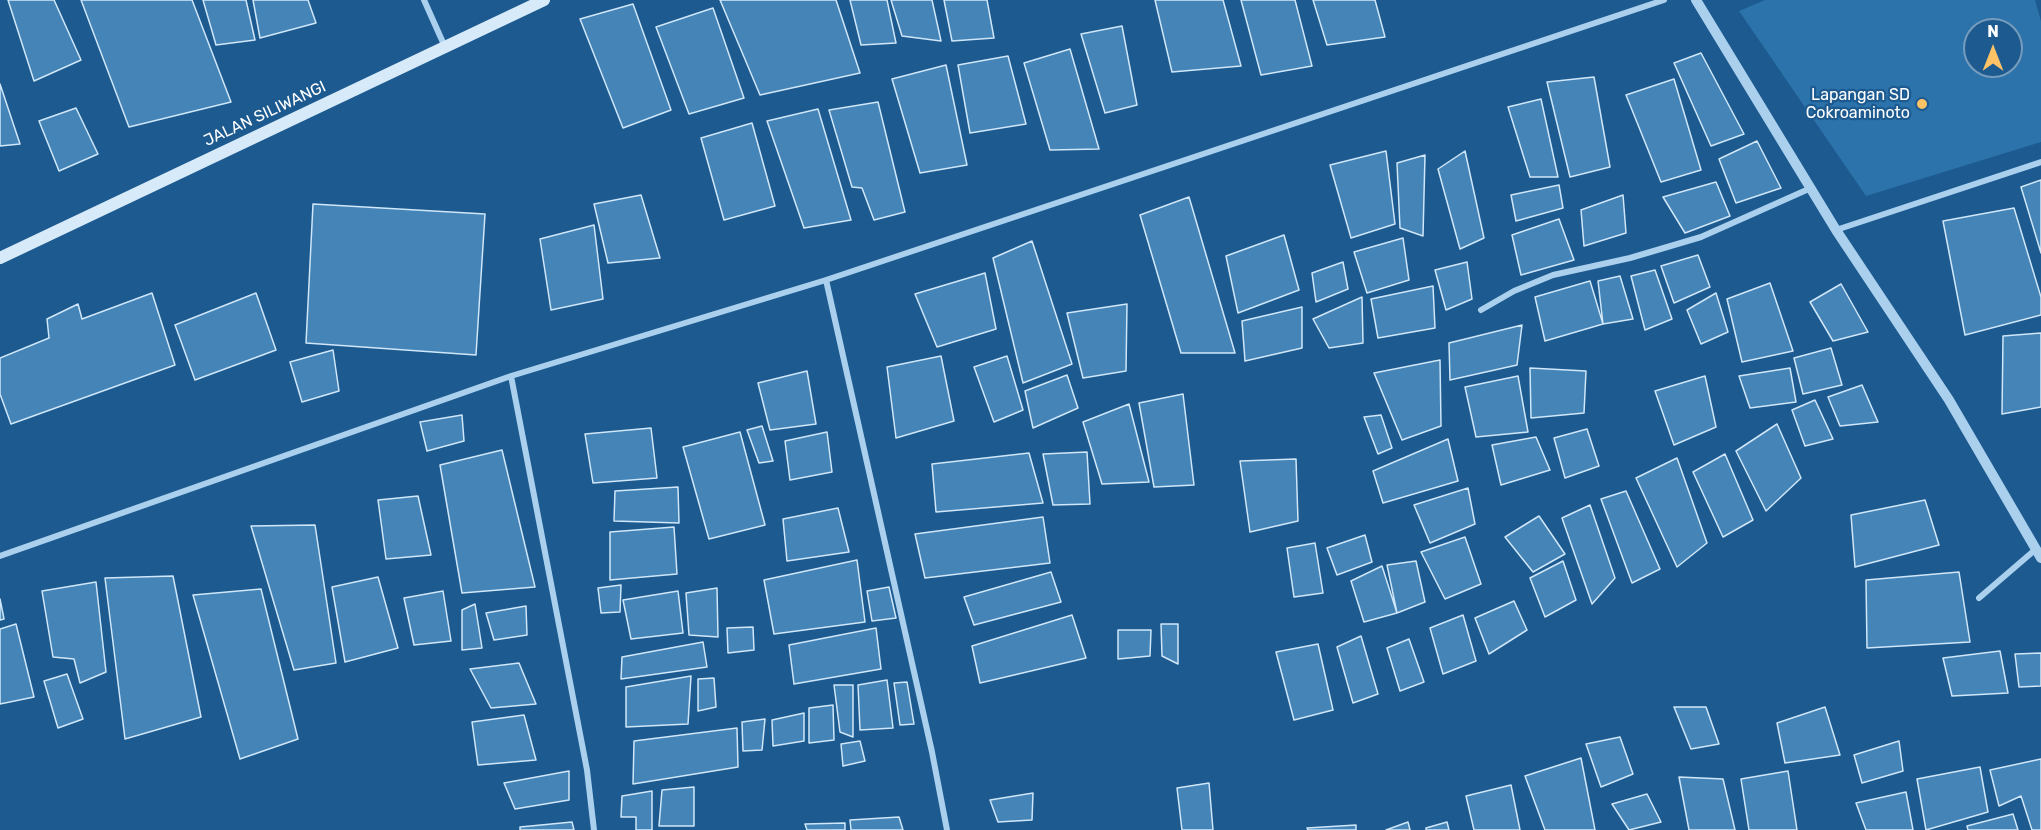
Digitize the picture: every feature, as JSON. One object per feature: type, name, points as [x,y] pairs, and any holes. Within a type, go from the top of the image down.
[{"type":"main road","name":"JALAN SILIWANGI","points":[[0,258],[544,0]]},
{"type":"street","points":[[424,0],[445,47]]},
{"type":"street","points":[[0,556],[512,376],[826,280],[1664,0]]},
{"type":"street","points":[[1696,0],[1836,230],[1949,400],[2038,553],[1979,598]]},
{"type":"street","points":[[1836,230],[2041,162]]},
{"type":"street","points":[[1481,310],[1514,291],[1553,275],[1630,258],[1701,237],[1811,189]]},
{"type":"street","points":[[826,280],[932,752],[947,830]]},
{"type":"street","points":[[512,376],[587,770],[594,830]]},
{"type":"shaded area","name":"Lapangan SD Cokroaminoto","points":[[1765,0],[2035,0],[2041,21],[2041,142],[1866,196],[1739,11]]},
{"type":"building","points":[[8,0],[54,0],[81,60],[34,81]]},
{"type":"building","points":[[81,0],[192,0],[231,102],[129,127]]},
{"type":"building","points":[[203,0],[246,0],[255,40],[216,45]]},
{"type":"building","points":[[253,0],[308,0],[316,23],[260,38]]},
{"type":"building","points":[[720,0],[836,0],[860,73],[760,95]]},
{"type":"building","points":[[850,0],[887,0],[896,43],[861,45]]},
{"type":"building","points":[[891,0],[932,0],[941,41],[902,36]]},
{"type":"building","points":[[944,0],[987,0],[994,38],[952,41]]},
{"type":"building","points":[[1155,0],[1223,0],[1241,66],[1172,72]]},
{"type":"building","points":[[1241,0],[1295,0],[1312,66],[1261,75]]},
{"type":"building","points":[[1313,0],[1375,0],[1385,37],[1327,45]]},
{"type":"building","points":[[633,4],[671,110],[623,128],[580,19]]},
{"type":"building","points":[[713,8],[744,98],[689,114],[656,27]]},
{"type":"building","points":[[1122,26],[1137,105],[1105,113],[1081,34]]},
{"type":"building","points":[[1070,49],[1099,149],[1050,150],[1024,63]]},
{"type":"building","points":[[1701,53],[1744,134],[1711,146],[1674,63]]},
{"type":"building","points":[[1008,56],[1026,124],[970,133],[958,65]]},
{"type":"building","points":[[946,65],[967,165],[920,173],[892,79]]},
{"type":"building","points":[[1594,77],[1610,167],[1570,177],[1547,82]]},
{"type":"building","points":[[1674,79],[1701,170],[1661,182],[1626,95]]},
{"type":"building","points":[[0,84],[20,144],[0,146]]},
{"type":"building","points":[[1541,99],[1558,177],[1530,177],[1508,107]]},
{"type":"building","points":[[878,102],[905,212],[874,220],[862,188],[852,187],[829,110]]},
{"type":"building","points":[[76,108],[98,154],[59,171],[39,121]]},
{"type":"building","points":[[818,109],[851,220],[804,228],[767,121]]},
{"type":"building","points":[[752,123],[775,206],[724,220],[701,138]]},
{"type":"building","points":[[1757,141],[1781,188],[1736,203],[1719,159]]},
{"type":"building","points":[[1386,151],[1395,224],[1351,238],[1330,165]]},
{"type":"building","points":[[1465,151],[1484,238],[1460,249],[1438,169]]},
{"type":"building","points":[[1425,155],[1423,236],[1400,228],[1397,163]]},
{"type":"building","points":[[2041,180],[2041,253],[2021,187]]},
{"type":"building","points":[[1716,182],[1730,216],[1685,233],[1663,197]]},
{"type":"building","points":[[1559,185],[1563,208],[1516,221],[1511,195]]},
{"type":"building","points":[[641,195],[660,258],[608,263],[594,204]]},
{"type":"building","points":[[1623,195],[1626,233],[1584,246],[1581,210]]},
{"type":"building","points":[[1189,197],[1235,353],[1181,353],[1140,215]]},
{"type":"building","points":[[313,204],[485,214],[476,355],[306,343]]},
{"type":"building","points":[[2014,208],[2041,297],[2041,315],[1965,335],[1943,221]]},
{"type":"building","points":[[1559,219],[1574,260],[1521,275],[1512,235]]},
{"type":"building","points":[[594,225],[603,299],[551,310],[540,239]]},
{"type":"building","points":[[1284,235],[1299,290],[1238,313],[1226,256]]},
{"type":"building","points":[[1403,238],[1409,280],[1367,293],[1354,252]]},
{"type":"building","points":[[1032,241],[1072,364],[1023,383],[993,258]]},
{"type":"building","points":[[1698,255],[1710,287],[1674,303],[1661,266]]},
{"type":"building","points":[[1343,262],[1348,289],[1316,302],[1312,273]]},
{"type":"building","points":[[1467,262],[1472,299],[1446,310],[1435,270]]},
{"type":"building","points":[[1655,270],[1672,319],[1645,330],[1631,276]]},
{"type":"building","points":[[985,273],[996,329],[937,347],[915,294]]},
{"type":"building","points":[[1620,276],[1633,319],[1603,324],[1598,281]]},
{"type":"building","points":[[1590,281],[1603,324],[1545,341],[1535,297]]},
{"type":"building","points":[[1770,283],[1793,351],[1742,362],[1727,299]]},
{"type":"building","points":[[1841,284],[1868,332],[1833,341],[1810,302]]},
{"type":"building","points":[[1433,286],[1435,328],[1378,338],[1371,299]]},
{"type":"building","points":[[152,293],[175,365],[11,424],[0,394],[0,358],[49,338],[47,319],[78,304],[82,319]]},
{"type":"building","points":[[256,293],[276,350],[195,380],[175,325]]},
{"type":"building","points":[[1716,293],[1728,332],[1701,344],[1687,310]]},
{"type":"building","points":[[1362,297],[1363,343],[1329,348],[1313,319]]},
{"type":"building","points":[[1127,304],[1126,371],[1083,378],[1067,313]]},
{"type":"building","points":[[1302,307],[1302,348],[1245,361],[1242,321]]},
{"type":"building","points":[[1522,325],[1517,365],[1450,380],[1449,343]]},
{"type":"building","points":[[2041,333],[2041,407],[2002,414],[2003,336]]},
{"type":"building","points":[[1831,348],[1842,385],[1803,394],[1794,358]]},
{"type":"building","points":[[333,350],[339,391],[302,402],[290,362]]},
{"type":"building","points":[[941,356],[954,421],[896,438],[887,367]]},
{"type":"building","points":[[1007,356],[1023,410],[994,422],[974,367]]},
{"type":"building","points":[[1440,360],[1441,426],[1402,440],[1374,373]]},
{"type":"building","points":[[1530,368],[1586,371],[1584,413],[1531,418]]},
{"type":"building","points":[[1790,368],[1796,402],[1750,408],[1739,376]]},
{"type":"building","points":[[807,371],[816,424],[770,430],[758,383]]},
{"type":"building","points":[[1067,375],[1078,408],[1033,428],[1025,391]]},
{"type":"building","points":[[1518,376],[1528,432],[1476,437],[1465,387]]},
{"type":"building","points":[[1705,376],[1716,427],[1674,445],[1655,391]]},
{"type":"building","points":[[1862,385],[1878,422],[1840,426],[1828,397]]},
{"type":"building","points":[[1183,394],[1194,485],[1154,487],[1139,403]]},
{"type":"building","points":[[1815,400],[1833,439],[1805,446],[1792,410]]},
{"type":"building","points":[[1129,404],[1149,482],[1102,484],[1083,422]]},
{"type":"building","points":[[462,415],[464,441],[427,451],[420,422]]},
{"type":"building","points":[[1381,415],[1392,448],[1378,454],[1364,417]]},
{"type":"building","points":[[1777,424],[1801,478],[1766,511],[1736,451]]},
{"type":"building","points":[[762,426],[773,461],[759,463],[747,430]]},
{"type":"building","points":[[651,428],[657,478],[593,483],[585,434]]},
{"type":"building","points":[[1587,429],[1599,466],[1565,478],[1554,438]]},
{"type":"building","points":[[740,432],[765,525],[709,539],[683,447]]},
{"type":"building","points":[[827,432],[832,472],[790,480],[785,441]]},
{"type":"building","points":[[1536,437],[1550,470],[1501,485],[1492,445]]},
{"type":"building","points":[[1448,439],[1458,481],[1383,503],[1373,471]]},
{"type":"building","points":[[502,450],[535,587],[462,593],[440,465]]},
{"type":"building","points":[[1087,452],[1090,504],[1053,505],[1043,454]]},
{"type":"building","points":[[1029,453],[1043,503],[936,512],[932,464]]},
{"type":"building","points":[[1725,454],[1753,520],[1723,537],[1693,472]]},
{"type":"building","points":[[1677,458],[1707,543],[1677,567],[1636,478]]},
{"type":"building","points":[[1296,459],[1298,521],[1250,532],[1240,461]]},
{"type":"building","points":[[678,487],[679,523],[614,521],[615,491]]},
{"type":"building","points":[[1468,488],[1475,524],[1430,543],[1414,505]]},
{"type":"building","points":[[1626,491],[1660,569],[1632,583],[1601,499]]},
{"type":"building","points":[[418,496],[431,555],[386,559],[378,500]]},
{"type":"building","points":[[1925,500],[1939,545],[1855,567],[1851,515]]},
{"type":"building","points":[[1590,505],[1615,578],[1592,604],[1562,518]]},
{"type":"building","points":[[838,508],[849,552],[787,561],[783,519]]},
{"type":"building","points":[[1539,516],[1565,554],[1533,572],[1505,537]]},
{"type":"building","points":[[1043,517],[1050,563],[925,578],[915,534]]},
{"type":"building","points":[[315,525],[336,663],[294,670],[251,526]]},
{"type":"building","points":[[674,527],[677,574],[610,580],[610,532]]},
{"type":"building","points":[[1365,535],[1372,562],[1337,575],[1327,548]]},
{"type":"building","points":[[1465,537],[1481,584],[1445,599],[1421,552]]},
{"type":"building","points":[[1315,543],[1323,593],[1294,597],[1287,548]]},
{"type":"building","points":[[857,560],[865,622],[774,634],[764,580]]},
{"type":"building","points":[[1416,561],[1425,602],[1397,613],[1387,565]]},
{"type":"building","points":[[1563,561],[1576,600],[1545,617],[1530,578]]},
{"type":"building","points":[[1382,566],[1397,613],[1364,622],[1351,581]]},
{"type":"building","points":[[1051,572],[1061,602],[974,625],[964,597]]},
{"type":"building","points":[[1959,572],[1970,642],[1867,648],[1866,580]]},
{"type":"building","points":[[173,576],[201,717],[125,739],[105,578]]},
{"type":"building","points":[[378,577],[398,648],[345,662],[332,587]]},
{"type":"building","points":[[96,582],[106,672],[80,683],[74,659],[53,657],[42,591]]},
{"type":"building","points":[[621,585],[620,612],[601,613],[598,588]]},
{"type":"building","points":[[889,587],[896,618],[872,621],[867,591]]},
{"type":"building","points":[[717,588],[718,637],[689,635],[686,593]]},
{"type":"building","points":[[261,589],[298,739],[240,759],[193,595]]},
{"type":"building","points":[[443,591],[451,641],[414,645],[404,598]]},
{"type":"building","points":[[678,591],[683,633],[631,639],[623,600]]},
{"type":"building","points":[[0,599],[4,619],[0,620]]},
{"type":"building","points":[[1514,601],[1527,630],[1489,654],[1475,618]]},
{"type":"building","points":[[475,604],[482,648],[462,650],[462,610]]},
{"type":"building","points":[[526,606],[527,635],[494,640],[486,613]]},
{"type":"building","points":[[1072,615],[1086,658],[980,683],[972,646]]},
{"type":"building","points":[[1463,615],[1476,661],[1443,674],[1430,628]]},
{"type":"building","points":[[16,624],[34,697],[0,704],[0,629]]},
{"type":"building","points":[[1161,624],[1178,624],[1178,664],[1162,656]]},
{"type":"building","points":[[753,627],[754,650],[728,653],[727,628]]},
{"type":"building","points":[[876,628],[881,669],[794,684],[789,645]]},
{"type":"building","points":[[1118,630],[1151,630],[1150,656],[1118,659]]},
{"type":"building","points":[[1361,636],[1378,694],[1353,703],[1337,647]]},
{"type":"building","points":[[1409,639],[1424,682],[1400,691],[1387,648]]},
{"type":"building","points":[[703,642],[707,667],[621,679],[622,657]]},
{"type":"building","points":[[1318,644],[1333,710],[1294,720],[1276,652]]},
{"type":"building","points":[[2000,651],[2008,693],[1952,696],[1943,658]]},
{"type":"building","points":[[2041,653],[2041,686],[2019,687],[2015,654]]},
{"type":"building","points":[[519,663],[536,704],[491,708],[470,669]]},
{"type":"building","points":[[67,674],[83,719],[58,728],[44,681]]},
{"type":"building","points":[[691,676],[688,724],[626,727],[626,687]]},
{"type":"building","points":[[714,678],[716,707],[698,711],[698,679]]},
{"type":"building","points":[[887,680],[893,728],[860,730],[858,685]]},
{"type":"building","points":[[907,682],[914,724],[900,725],[894,683]]},
{"type":"building","points":[[834,685],[853,685],[853,737],[840,732]]},
{"type":"building","points":[[833,705],[834,740],[809,743],[809,708]]},
{"type":"building","points":[[1674,707],[1706,707],[1719,744],[1691,749]]},
{"type":"building","points":[[1825,707],[1840,755],[1785,763],[1777,723]]},
{"type":"building","points":[[804,713],[804,741],[773,746],[772,720]]},
{"type":"building","points":[[524,715],[536,760],[478,765],[472,722]]},
{"type":"building","points":[[765,719],[762,750],[743,751],[742,722]]},
{"type":"building","points":[[737,728],[738,767],[633,784],[634,741]]},
{"type":"building","points":[[1620,737],[1633,774],[1601,787],[1586,744]]},
{"type":"building","points":[[860,741],[865,761],[843,766],[841,744]]},
{"type":"building","points":[[1899,741],[1903,771],[1862,783],[1854,755]]},
{"type":"building","points":[[1581,758],[1595,830],[1545,830],[1525,776]]},
{"type":"building","points":[[2041,759],[2041,830],[2032,830],[2021,796],[1999,806],[1990,770]]},
{"type":"building","points":[[1980,767],[1988,812],[1926,830],[1917,779]]},
{"type":"building","points":[[569,771],[569,800],[515,809],[504,783]]},
{"type":"building","points":[[1788,771],[1797,830],[1749,830],[1741,779]]},
{"type":"building","points":[[1679,777],[1723,779],[1735,830],[1689,830]]},
{"type":"building","points":[[1209,783],[1213,830],[1182,830],[1177,788]]},
{"type":"building","points":[[1511,785],[1520,830],[1474,830],[1466,796]]},
{"type":"building","points":[[694,787],[694,826],[659,826],[662,790]]},
{"type":"building","points":[[652,791],[652,830],[636,830],[636,817],[621,817],[622,796]]},
{"type":"building","points":[[1906,792],[1913,830],[1866,830],[1856,803]]},
{"type":"building","points":[[1033,793],[1032,820],[998,822],[990,800]]},
{"type":"building","points":[[1647,794],[1661,822],[1629,830],[1612,804]]},
{"type":"building","points":[[2013,814],[2018,830],[1968,830],[1967,826]]},
{"type":"building","points":[[899,817],[903,830],[851,830],[850,820]]},
{"type":"building","points":[[572,822],[574,830],[520,830],[520,827]]},
{"type":"building","points":[[1408,822],[1410,830],[1386,830]]},
{"type":"building","points":[[1447,822],[1449,830],[1426,830],[1426,828]]},
{"type":"building","points":[[845,823],[845,830],[807,830],[805,824]]},
{"type":"building","points":[[1356,825],[1356,830],[1308,830],[1307,828]]},
{"type":"place","name":"Lapangan SD Cokroaminoto","points":[[1922,104]]}]
